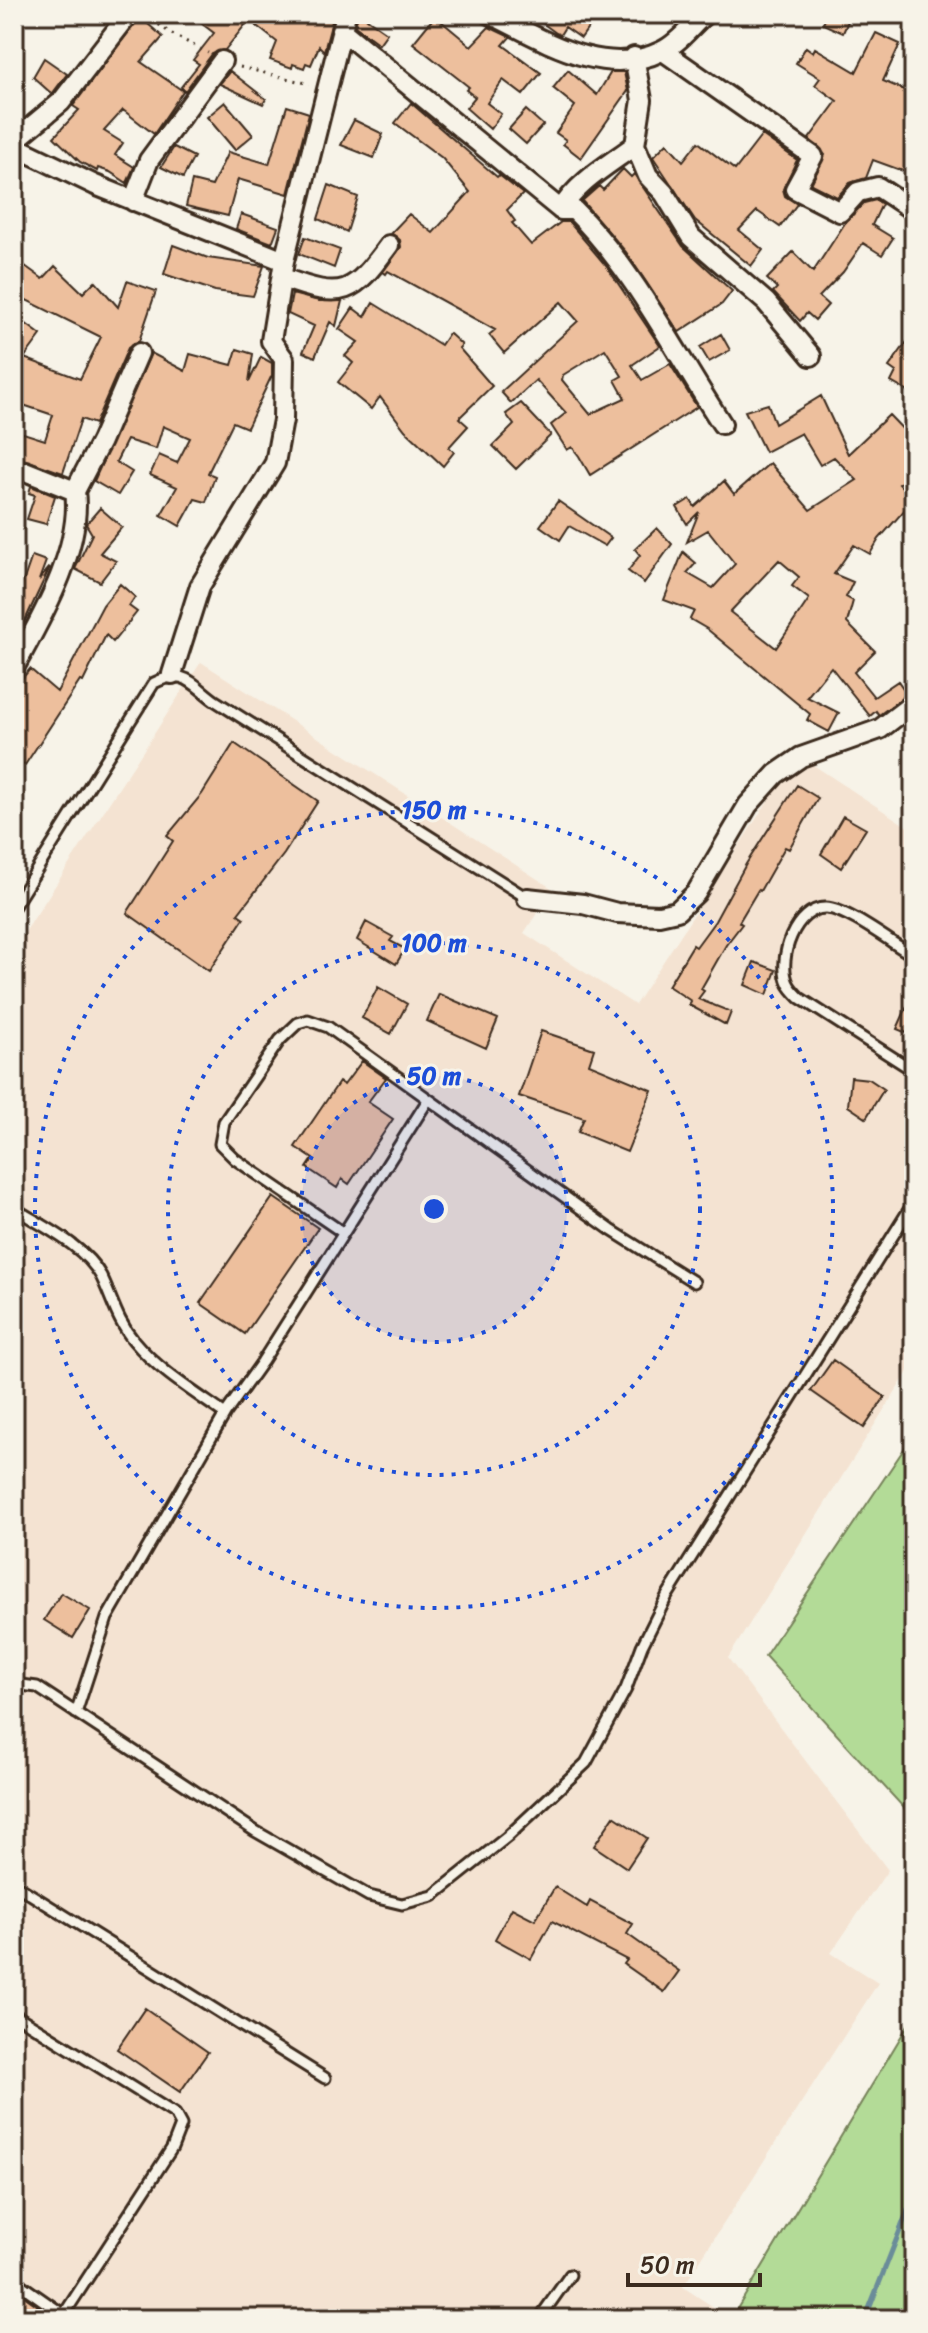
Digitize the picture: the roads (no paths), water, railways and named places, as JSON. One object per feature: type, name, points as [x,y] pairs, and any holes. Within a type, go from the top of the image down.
[{"type":"street","points":[[129,14],[61,102],[14,143],[133,201],[336,291],[348,290],[363,280],[389,245]]},
{"type":"street","points":[[490,14],[574,56],[634,57],[663,51],[705,14]]},
{"type":"street","points":[[172,674],[200,586],[275,463],[283,420],[284,359],[271,341],[284,270],[344,22],[561,210],[574,210],[634,279],[666,339],[722,424]]},
{"type":"street","points":[[663,51],[813,156],[795,189],[840,212],[858,192],[878,187],[914,211]]},
{"type":"street","points":[[634,57],[642,100],[635,145],[648,176],[664,193],[691,237],[766,302],[811,356]]},
{"type":"street","points":[[133,201],[149,160],[222,61]]},
{"type":"street","points":[[561,210],[590,178],[635,145]]},
{"type":"street","points":[[14,668],[52,593],[71,540],[75,491],[101,441],[139,353]]},
{"type":"street","points":[[14,472],[25,471],[75,491]]},
{"type":"street","points":[[527,898],[583,904],[617,913],[659,915],[677,911],[696,893],[748,805],[776,774],[801,757],[880,729],[914,703]]},
{"type":"lane","points":[[14,906],[154,683],[172,674],[181,675],[214,700],[527,898]]},
{"type":"lane","points":[[914,956],[842,913],[816,909],[801,920],[791,936],[786,968],[788,984],[800,998],[914,1071]]},
{"type":"lane","points":[[342,1232],[235,1159],[220,1144],[224,1122],[280,1040],[298,1023],[308,1020],[328,1027],[611,1230],[694,1282]]},
{"type":"lane","points":[[76,1713],[107,1618],[225,1414],[262,1362],[428,1100]]},
{"type":"lane","points":[[14,1684],[37,1687],[255,1831],[369,1896],[402,1904],[433,1896],[507,1837],[586,1763],[626,1689],[642,1646],[667,1596],[914,1202]]},
{"type":"lane","points":[[14,1208],[76,1249],[100,1274],[112,1307],[134,1341],[173,1377],[225,1414]]},
{"type":"lane","points":[[14,1884],[325,2078]]},
{"type":"lane","points":[[14,2014],[175,2114],[181,2125],[172,2148],[62,2317],[14,2280]]},
{"type":"lane","points":[[539,2319],[570,2275]]},
{"type":"waterway","points":[[914,1651],[914,1664]]},
{"type":"waterway","points":[[865,2319],[914,2195]]}]
